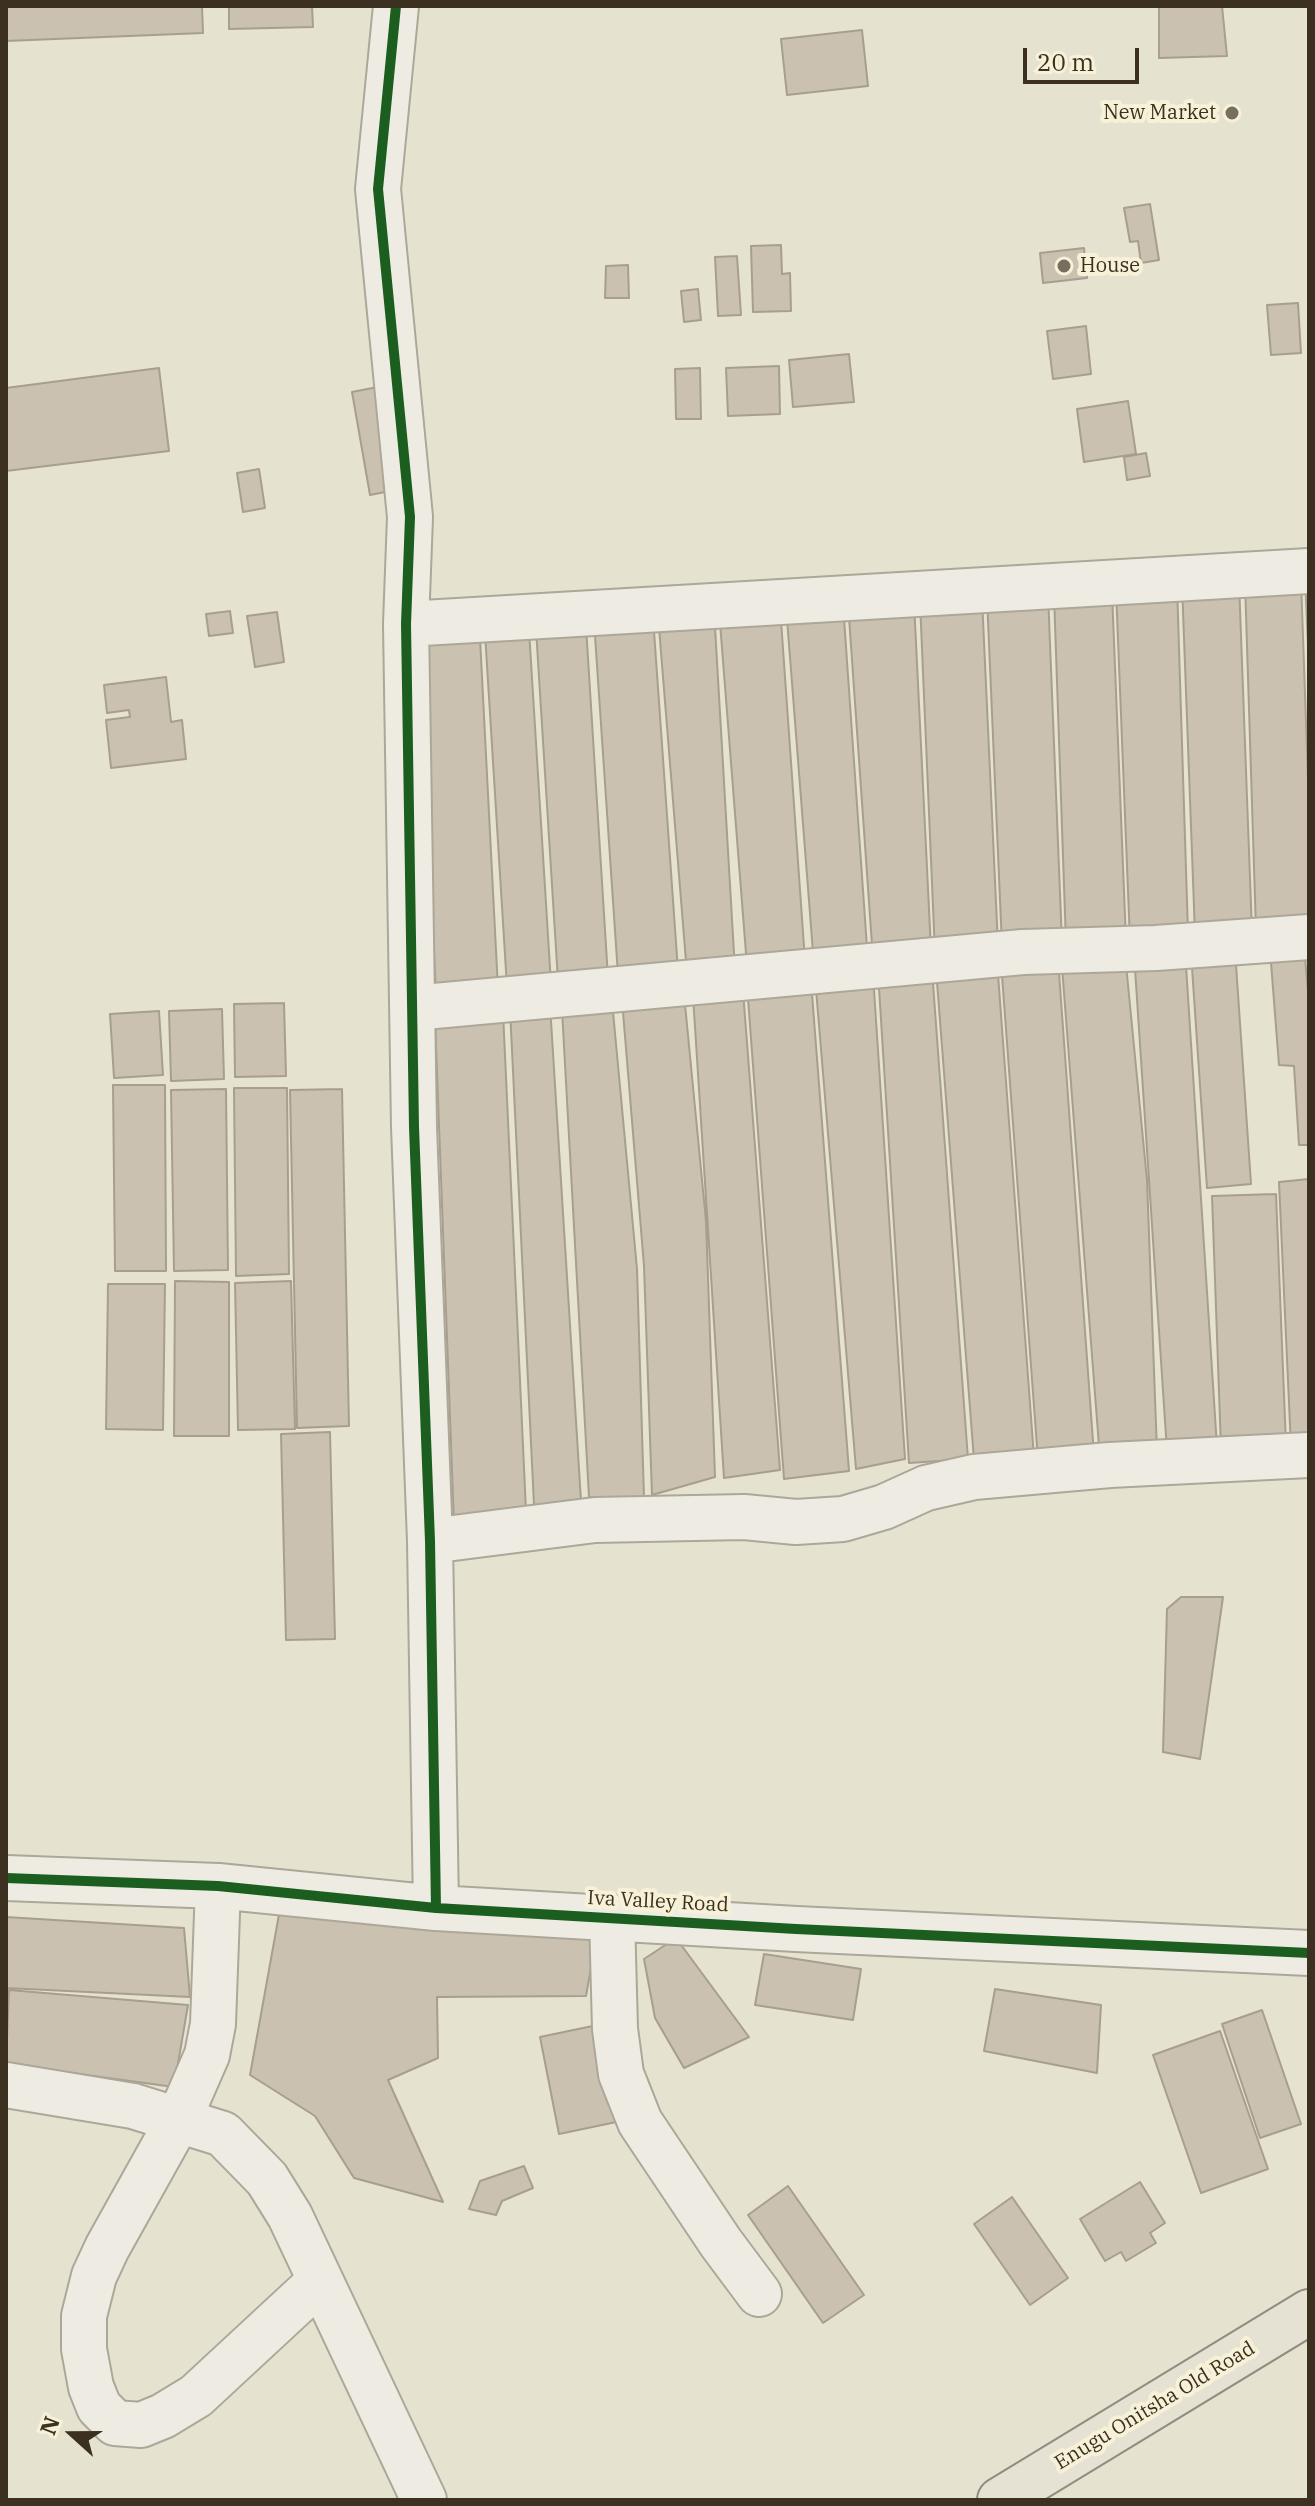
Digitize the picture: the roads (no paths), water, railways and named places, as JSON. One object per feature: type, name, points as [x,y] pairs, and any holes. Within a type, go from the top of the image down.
[{"type":"main road","name":"Enugu Onitsha Old Road","points":[[1000,2500],[1309,2312]]},
{"type":"street","points":[[396,6],[378,189],[410,517],[406,624],[413,1008],[422,1372],[430,1541],[436,1908]]},
{"type":"street","points":[[406,624],[1309,571]]},
{"type":"street","points":[[413,1008],[1023,952],[1156,948],[1309,937]]},
{"type":"street","points":[[430,1541],[595,1520],[744,1517],[796,1522],[843,1519],[884,1507],[926,1488],[974,1477],[1110,1465],[1309,1455]]},
{"type":"street","name":"Iva Valley Road","points":[[6,1878],[218,1886],[436,1908],[1309,1953]]},
{"type":"street","points":[[218,1886],[213,2024],[207,2055],[179,2119],[94,2276],[84,2316],[84,2349],[91,2387],[99,2407],[115,2423],[141,2425],[163,2416],[196,2396],[320,2281]]},
{"type":"street","points":[[612,1917],[615,2029],[621,2074],[640,2122],[759,2294]]},
{"type":"street","points":[[6,2085],[122,2103],[223,2134],[267,2179],[290,2216],[424,2500]]},
{"type":"place","name":"New Market","points":[[1232,113]]},
{"type":"place","name":"House","points":[[1064,266]]}]
